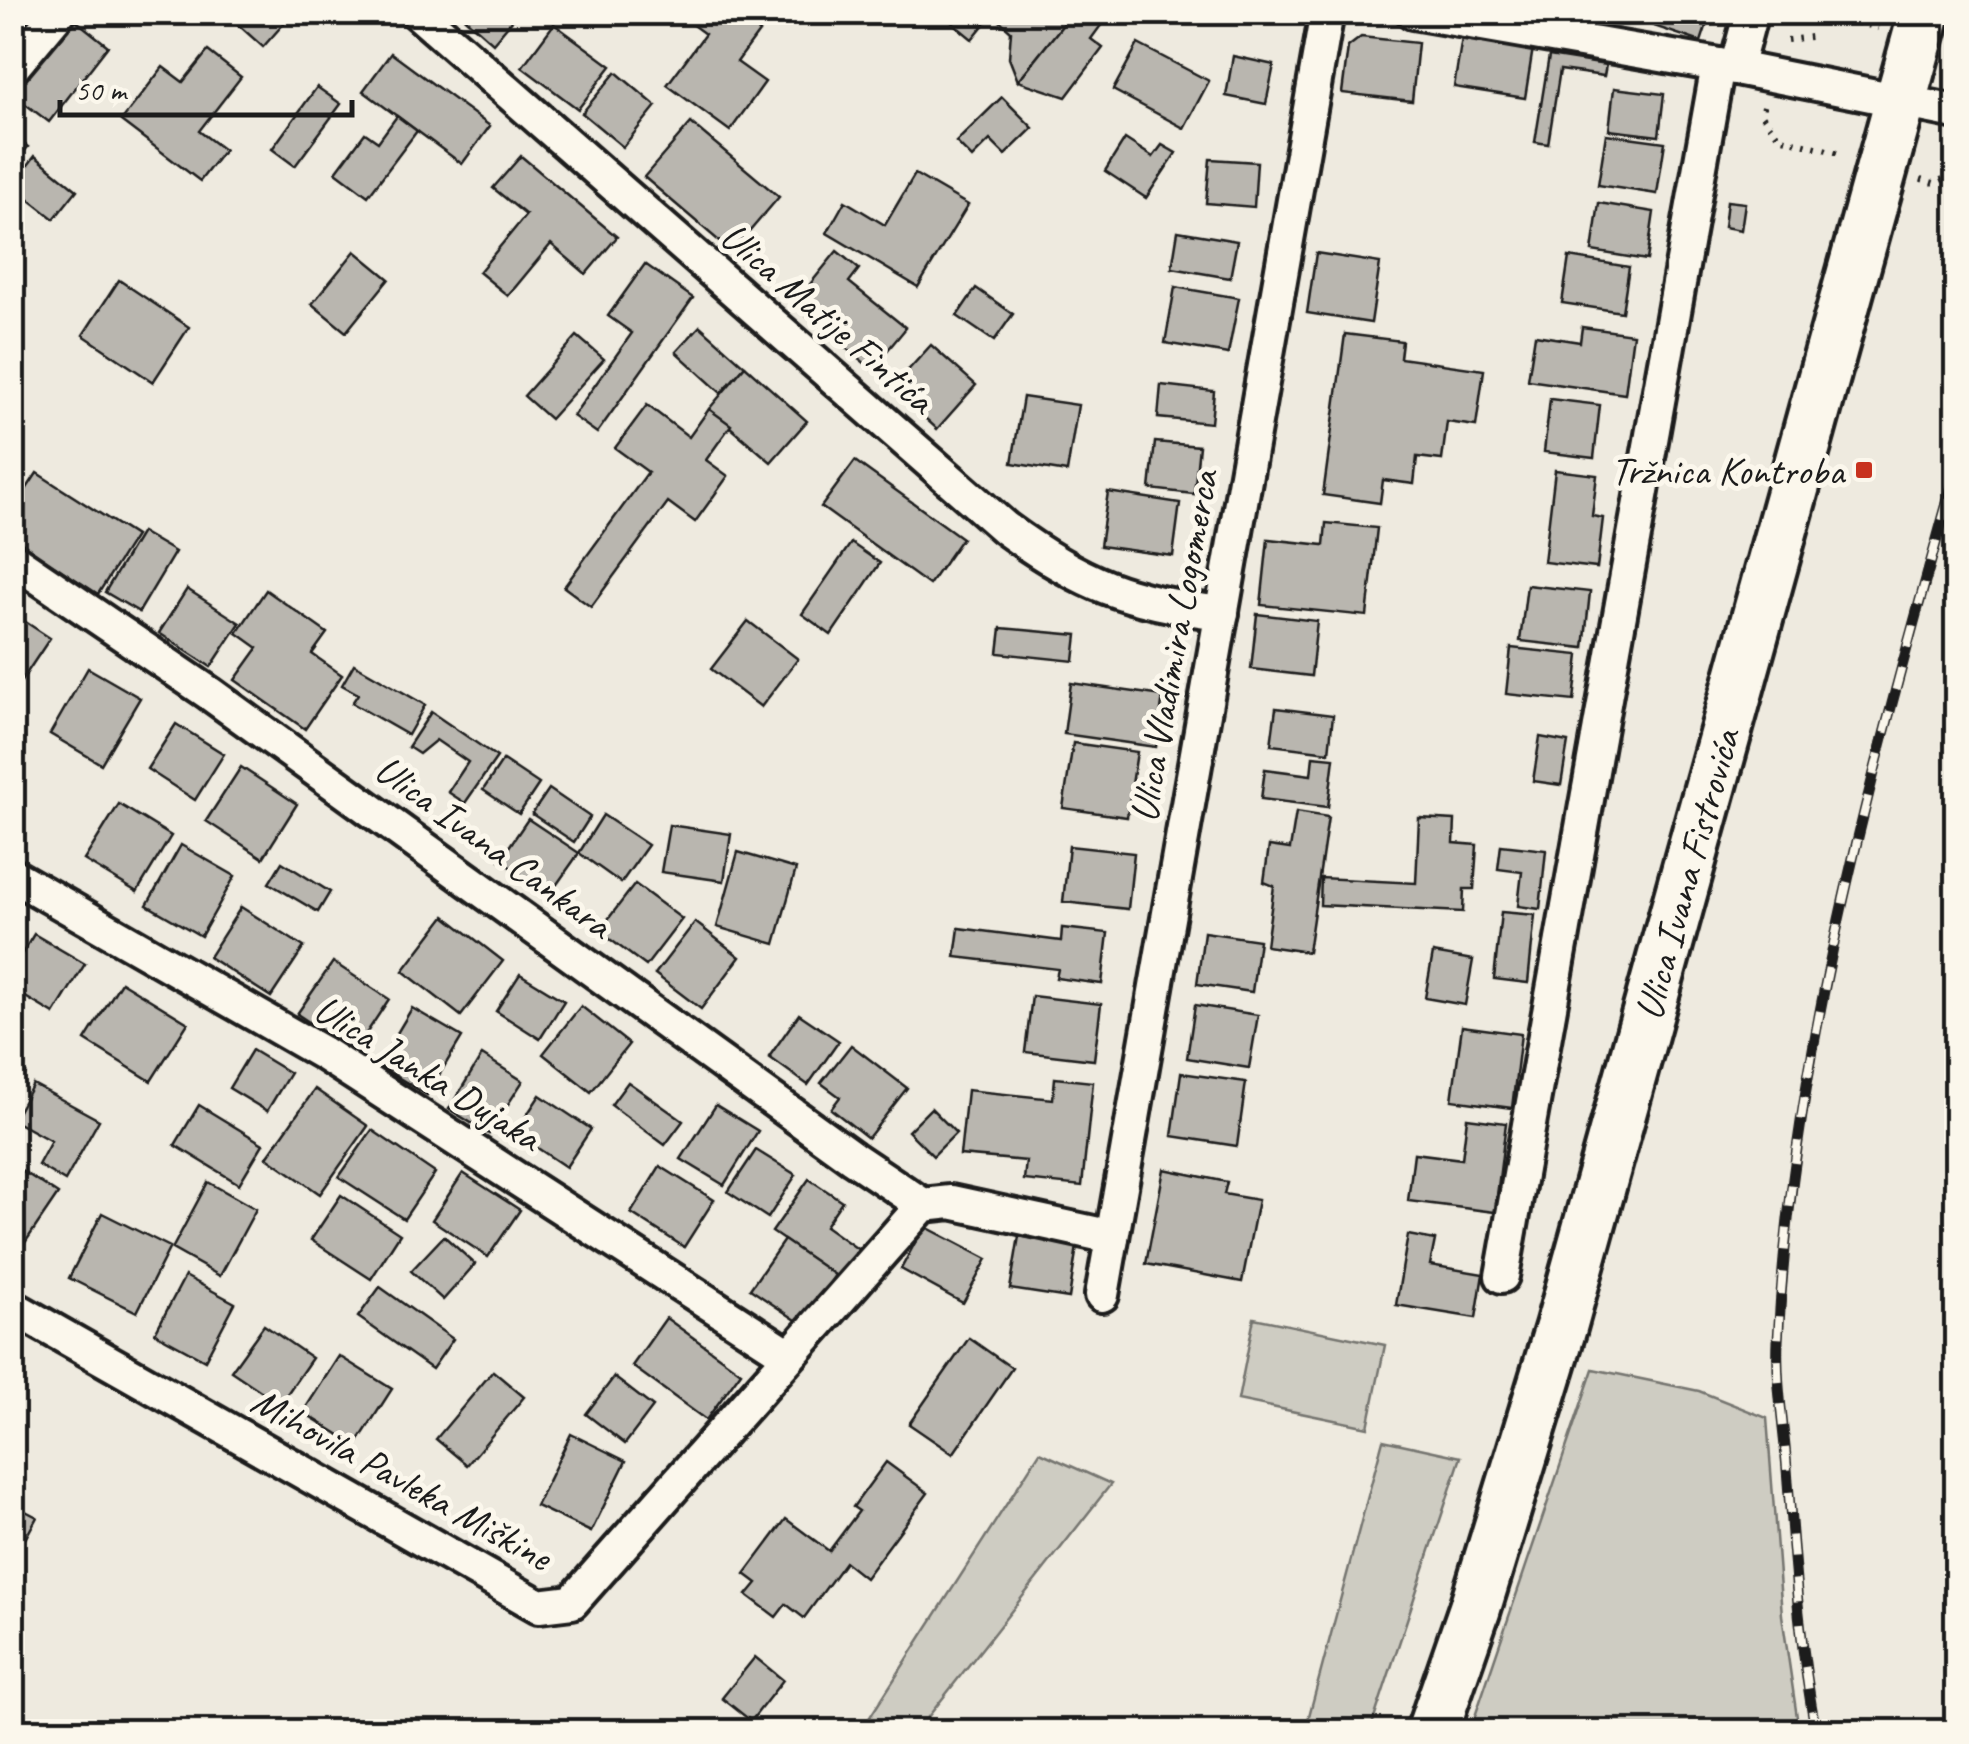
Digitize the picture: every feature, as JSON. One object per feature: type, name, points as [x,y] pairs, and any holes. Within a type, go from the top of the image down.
[{"type":"main road","name":"Ulica Ivana Fistrovića","points":[[1432,1732],[1561,1326],[1925,12]]},
{"type":"main road","points":[[1448,1732],[1452,1721],[1452,1676]]},
{"type":"street","points":[[12,68],[60,12]]},
{"type":"street","name":"Ulica Matije Fintića","points":[[416,12],[1005,528],[1064,570],[1096,586],[1183,608],[1222,613]]},
{"type":"street","name":"Ulica Vladimira Logomerca","points":[[1102,1295],[1327,12]]},
{"type":"street","points":[[1413,12],[1727,66],[1956,112]]},
{"type":"street","points":[[1502,1276],[1727,66],[1751,12]]},
{"type":"street","name":"Ulica Ivana Cankara","points":[[12,559],[209,692],[836,1147],[924,1205]]},
{"type":"street","name":"Ulica Janka Dujaka","points":[[12,876],[324,1054],[788,1355]]},
{"type":"street","points":[[924,1205],[952,1202],[1112,1237]]},
{"type":"street","name":"Mihovila Pavleka Miškine","points":[[12,1307],[539,1606],[572,1602],[924,1205]]},
{"type":"path","points":[[1781,40],[1811,37]]},
{"type":"path","points":[[1934,183],[1956,173]]},
{"type":"shaded area","points":[[1254,1318],[1385,1345],[1368,1427],[1238,1400]]},
{"type":"shaded area","points":[[1593,1369],[1699,1391],[1767,1418],[1782,1615],[1799,1731],[1470,1731]]},
{"type":"shaded area","points":[[1383,1440],[1461,1457],[1370,1731],[1305,1731]]},
{"type":"shaded area","points":[[1040,1452],[1111,1484],[917,1731],[861,1731]]},
{"type":"building","points":[[224,12],[294,12],[263,47]]},
{"type":"building","points":[[458,12],[519,12],[493,43]]},
{"type":"building","points":[[675,12],[766,12],[771,16],[737,62],[765,82],[730,131],[667,85],[705,34]]},
{"type":"building","points":[[946,12],[994,12],[972,39],[944,16]]},
{"type":"building","points":[[1005,12],[1073,12],[1018,81],[1009,58],[1011,31],[999,20]]},
{"type":"building","points":[[1073,12],[1090,12],[1102,24],[1091,39],[1103,48],[1066,97],[1018,81]]},
{"type":"building","points":[[1652,12],[1711,12],[1701,42],[1648,24]]},
{"type":"building","points":[[69,15],[108,46],[49,122],[12,94],[12,88]]},
{"type":"building","points":[[554,24],[611,66],[578,109],[522,67]]},
{"type":"building","points":[[1361,37],[1418,43],[1412,101],[1342,93],[1348,47]]},
{"type":"building","points":[[1462,38],[1533,48],[1525,98],[1454,87]]},
{"type":"building","points":[[1138,44],[1209,81],[1184,128],[1113,90]]},
{"type":"building","points":[[208,51],[241,77],[199,131],[224,150],[200,181],[121,121],[163,67],[183,82]]},
{"type":"building","points":[[391,53],[490,126],[462,164],[363,91]]},
{"type":"building","points":[[1233,56],[1274,65],[1266,104],[1226,96]]},
{"type":"building","points":[[1549,56],[1606,65],[1604,76],[1560,70],[1548,144],[1535,142]]},
{"type":"building","points":[[616,72],[656,106],[623,147],[582,113]]},
{"type":"building","points":[[317,87],[341,104],[295,166],[272,149]]},
{"type":"building","points":[[1614,88],[1664,94],[1659,136],[1609,130]]},
{"type":"building","points":[[1002,97],[1033,128],[1005,155],[990,140],[972,158],[956,142]]},
{"type":"building","points":[[397,116],[417,131],[368,196],[336,172],[365,133],[378,142]]},
{"type":"building","points":[[691,123],[779,197],[732,252],[644,177]]},
{"type":"building","points":[[1606,134],[1665,142],[1657,194],[1598,185]]},
{"type":"building","points":[[12,135],[28,147],[12,166]]},
{"type":"building","points":[[1125,139],[1153,157],[1162,145],[1176,153],[1146,198],[1105,171]]},
{"type":"building","points":[[35,156],[77,190],[54,219],[12,186]]},
{"type":"building","points":[[521,156],[617,237],[586,274],[551,244],[508,296],[479,272],[526,215],[493,188]]},
{"type":"building","points":[[1210,159],[1257,162],[1254,207],[1206,203]]},
{"type":"building","points":[[915,174],[968,205],[918,287],[827,233],[845,201],[885,225]]},
{"type":"building","points":[[1727,201],[1745,203],[1741,230],[1724,227]]},
{"type":"building","points":[[1599,203],[1654,212],[1647,260],[1592,251]]},
{"type":"building","points":[[1178,231],[1237,241],[1230,278],[1172,268]]},
{"type":"building","points":[[355,251],[389,279],[346,332],[312,304]]},
{"type":"building","points":[[837,251],[859,269],[849,282],[906,328],[872,369],[793,305]]},
{"type":"building","points":[[1316,253],[1380,263],[1371,323],[1307,313]]},
{"type":"building","points":[[1569,257],[1629,267],[1622,312],[1562,303]]},
{"type":"building","points":[[645,264],[693,298],[597,433],[573,416],[632,333],[608,316]]},
{"type":"building","points":[[119,280],[189,327],[153,382],[83,335]]},
{"type":"building","points":[[1175,287],[1239,298],[1228,354],[1165,343]]},
{"type":"building","points":[[976,288],[1013,314],[994,341],[957,316]]},
{"type":"building","points":[[700,326],[745,366],[721,393],[676,352]]},
{"type":"building","points":[[1582,327],[1633,334],[1625,394],[1528,380],[1535,335],[1580,342]]},
{"type":"building","points":[[1345,334],[1402,341],[1400,358],[1484,370],[1476,426],[1447,422],[1442,460],[1417,457],[1414,484],[1383,480],[1380,503],[1323,495]]},
{"type":"building","points":[[577,336],[604,359],[550,419],[524,396]]},
{"type":"building","points":[[931,345],[976,385],[937,429],[892,388]]},
{"type":"building","points":[[745,366],[807,421],[771,462],[709,409]]},
{"type":"building","points":[[1161,385],[1214,391],[1211,423],[1158,418]]},
{"type":"building","points":[[1023,397],[1078,405],[1067,472],[1012,463]]},
{"type":"building","points":[[1550,399],[1600,405],[1594,458],[1544,452]]},
{"type":"building","points":[[647,405],[689,437],[709,409],[731,425],[706,460],[728,476],[695,522],[668,502],[591,607],[564,587],[648,472],[615,448]]},
{"type":"building","points":[[1155,442],[1199,446],[1194,494],[1150,489]]},
{"type":"building","points":[[855,461],[962,538],[929,585],[821,507]]},
{"type":"building","points":[[1555,470],[1597,475],[1592,516],[1603,518],[1597,568],[1544,562]]},
{"type":"building","points":[[37,473],[135,536],[98,594],[12,538],[12,511]]},
{"type":"building","points":[[1108,492],[1180,503],[1173,556],[1100,546]]},
{"type":"building","points":[[1326,523],[1377,528],[1367,616],[1261,605],[1268,539],[1324,545]]},
{"type":"building","points":[[141,532],[175,552],[139,612],[105,592]]},
{"type":"building","points":[[851,543],[880,563],[831,635],[802,614]]},
{"type":"building","points":[[1527,585],[1590,592],[1584,648],[1520,641]]},
{"type":"building","points":[[187,589],[240,623],[211,667],[159,633]]},
{"type":"building","points":[[266,590],[327,633],[312,654],[342,675],[305,729],[235,680],[258,648],[237,633]]},
{"type":"building","points":[[12,613],[50,638],[18,686],[12,682]]},
{"type":"building","points":[[1257,614],[1317,621],[1311,676],[1251,669]]},
{"type":"building","points":[[748,621],[798,659],[761,707],[711,669]]},
{"type":"building","points":[[1001,628],[1077,635],[1074,661],[998,653]]},
{"type":"building","points":[[1511,648],[1579,655],[1574,701],[1506,694]]},
{"type":"building","points":[[354,664],[425,705],[408,735],[352,703],[358,694],[342,685]]},
{"type":"building","points":[[88,668],[140,698],[101,764],[50,734]]},
{"type":"building","points":[[1071,683],[1163,696],[1156,747],[1064,734]]},
{"type":"building","points":[[1276,708],[1333,715],[1329,752],[1271,745]]},
{"type":"building","points":[[431,712],[497,757],[465,803],[448,792],[468,762],[436,740],[419,754],[408,747]]},
{"type":"building","points":[[176,724],[224,754],[195,800],[147,769]]},
{"type":"building","points":[[1540,737],[1568,742],[1561,785],[1533,781]]},
{"type":"building","points":[[1073,743],[1137,752],[1127,817],[1063,808]]},
{"type":"building","points":[[1313,756],[1334,758],[1328,807],[1261,799],[1265,769],[1311,775]]},
{"type":"building","points":[[503,760],[539,784],[519,814],[483,790]]},
{"type":"building","points":[[241,767],[297,804],[263,858],[206,821]]},
{"type":"building","points":[[549,789],[590,817],[574,842],[532,814]]},
{"type":"building","points":[[119,804],[171,836],[137,892],[84,860]]},
{"type":"building","points":[[1296,812],[1328,817],[1308,952],[1266,946],[1274,886],[1264,882],[1269,846],[1290,849]]},
{"type":"building","points":[[603,815],[648,845],[621,883],[579,853]]},
{"type":"building","points":[[1419,818],[1455,820],[1454,843],[1477,845],[1474,889],[1464,889],[1463,912],[1320,905],[1321,878],[1416,883]]},
{"type":"building","points":[[528,819],[579,853],[550,894],[500,860]]},
{"type":"building","points":[[669,825],[731,834],[724,881],[661,872]]},
{"type":"building","points":[[181,845],[235,876],[201,936],[147,905]]},
{"type":"building","points":[[1501,845],[1546,850],[1540,909],[1518,906],[1522,872],[1498,869]]},
{"type":"building","points":[[1069,846],[1134,853],[1128,909],[1063,902]]},
{"type":"building","points":[[738,852],[796,869],[775,944],[717,927]]},
{"type":"building","points":[[282,862],[330,892],[318,912],[269,883]]},
{"type":"building","points":[[635,884],[682,919],[646,966],[599,931]]},
{"type":"building","points":[[241,907],[304,947],[271,997],[209,957]]},
{"type":"building","points":[[1501,912],[1535,915],[1528,983],[1494,979]]},
{"type":"building","points":[[445,916],[503,961],[461,1016],[403,971]]},
{"type":"building","points":[[695,922],[740,957],[701,1009],[655,974]]},
{"type":"building","points":[[959,928],[1061,941],[1062,928],[1108,933],[1102,984],[1056,978],[1058,969],[955,957]]},
{"type":"building","points":[[1204,932],[1259,940],[1252,992],[1197,984]]},
{"type":"building","points":[[34,934],[85,964],[54,1014],[12,989],[12,970]]},
{"type":"building","points":[[1433,953],[1473,960],[1465,1005],[1425,998]]},
{"type":"building","points":[[333,962],[389,999],[354,1052],[297,1014]]},
{"type":"building","points":[[520,974],[564,1001],[540,1039],[496,1011]]},
{"type":"building","points":[[121,982],[188,1023],[151,1081],[85,1040]]},
{"type":"building","points":[[1032,996],[1101,1004],[1094,1060],[1025,1052]]},
{"type":"building","points":[[1195,1005],[1258,1015],[1249,1068],[1187,1058]]},
{"type":"building","points":[[581,1006],[629,1044],[591,1092],[543,1054]]},
{"type":"building","points":[[412,1008],[462,1037],[427,1095],[378,1065]]},
{"type":"building","points":[[799,1014],[839,1041],[808,1085],[769,1057]]},
{"type":"building","points":[[1462,1026],[1521,1034],[1512,1108],[1452,1100]]},
{"type":"building","points":[[851,1045],[907,1088],[868,1138],[831,1109],[840,1097],[821,1083]]},
{"type":"building","points":[[252,1050],[290,1073],[267,1111],[229,1088]]},
{"type":"building","points":[[482,1055],[523,1081],[489,1134],[449,1109]]},
{"type":"building","points":[[12,1066],[26,1073],[12,1099]]},
{"type":"building","points":[[1181,1073],[1246,1082],[1237,1146],[1172,1136]]},
{"type":"building","points":[[1055,1078],[1093,1082],[1082,1186],[1024,1180],[1026,1161],[960,1155],[967,1090],[1053,1099]]},
{"type":"building","points":[[628,1082],[683,1121],[665,1145],[611,1105]]},
{"type":"building","points":[[33,1084],[99,1120],[65,1181],[38,1165],[51,1141],[13,1120]]},
{"type":"building","points":[[315,1089],[368,1126],[320,1194],[267,1157]]},
{"type":"building","points":[[540,1095],[591,1129],[566,1167],[515,1133]]},
{"type":"building","points":[[199,1105],[263,1144],[239,1184],[175,1145]]},
{"type":"building","points":[[716,1105],[758,1131],[724,1185],[681,1159]]},
{"type":"building","points":[[931,1108],[956,1133],[933,1156],[908,1131]]},
{"type":"building","points":[[1467,1118],[1506,1123],[1495,1212],[1408,1201],[1414,1153],[1462,1159]]},
{"type":"building","points":[[372,1130],[435,1173],[404,1219],[339,1177]]},
{"type":"building","points":[[756,1150],[796,1175],[768,1218],[728,1192]]},
{"type":"building","points":[[12,1164],[58,1194],[18,1253],[12,1249]]},
{"type":"building","points":[[660,1166],[714,1200],[684,1247],[631,1213]]},
{"type":"building","points":[[1164,1169],[1227,1182],[1224,1194],[1258,1200],[1242,1282],[1146,1264]]},
{"type":"building","points":[[463,1173],[520,1210],[488,1257],[432,1220]]},
{"type":"building","points":[[809,1179],[842,1201],[825,1226],[859,1250],[839,1278],[772,1232]]},
{"type":"building","points":[[208,1182],[256,1209],[220,1276],[172,1249]]},
{"type":"building","points":[[341,1195],[400,1234],[371,1279],[311,1240]]},
{"type":"building","points":[[102,1213],[170,1247],[137,1312],[69,1278]]},
{"type":"building","points":[[924,1226],[987,1259],[963,1303],[901,1269]]},
{"type":"building","points":[[1408,1235],[1435,1240],[1430,1265],[1483,1274],[1476,1318],[1396,1305]]},
{"type":"building","points":[[444,1236],[475,1264],[443,1300],[411,1271]]},
{"type":"building","points":[[1019,1236],[1077,1246],[1069,1298],[1010,1289]]},
{"type":"building","points":[[784,1240],[835,1275],[802,1324],[750,1289]]},
{"type":"building","points":[[185,1276],[235,1303],[205,1360],[155,1333]]},
{"type":"building","points":[[380,1287],[453,1339],[432,1369],[358,1317]]},
{"type":"building","points":[[666,1318],[741,1372],[706,1420],[632,1366]]},
{"type":"building","points":[[264,1325],[312,1358],[280,1404],[231,1371]]},
{"type":"building","points":[[969,1338],[1012,1368],[953,1454],[909,1424]]},
{"type":"building","points":[[339,1356],[392,1389],[356,1445],[303,1412]]},
{"type":"building","points":[[493,1371],[524,1397],[467,1465],[436,1439]]},
{"type":"building","points":[[614,1377],[653,1407],[625,1444],[586,1414]]},
{"type":"building","points":[[571,1434],[626,1461],[591,1532],[536,1506]]},
{"type":"building","points":[[886,1462],[928,1493],[865,1578],[845,1562],[804,1618],[786,1604],[776,1617],[747,1595],[757,1583],[745,1574],[786,1519],[829,1551],[859,1511],[853,1507]]},
{"type":"building","points":[[12,1504],[37,1517],[12,1563]]},
{"type":"building","points":[[755,1657],[783,1680],[751,1721],[722,1698]]},
{"type":"railway","points":[[1816,1732],[1798,1601],[1778,1373],[1787,1231],[1801,1120],[1843,902],[1956,471]]},
{"type":"place","name":"Tržnica Kontroba","points":[[1864,470]]}]
